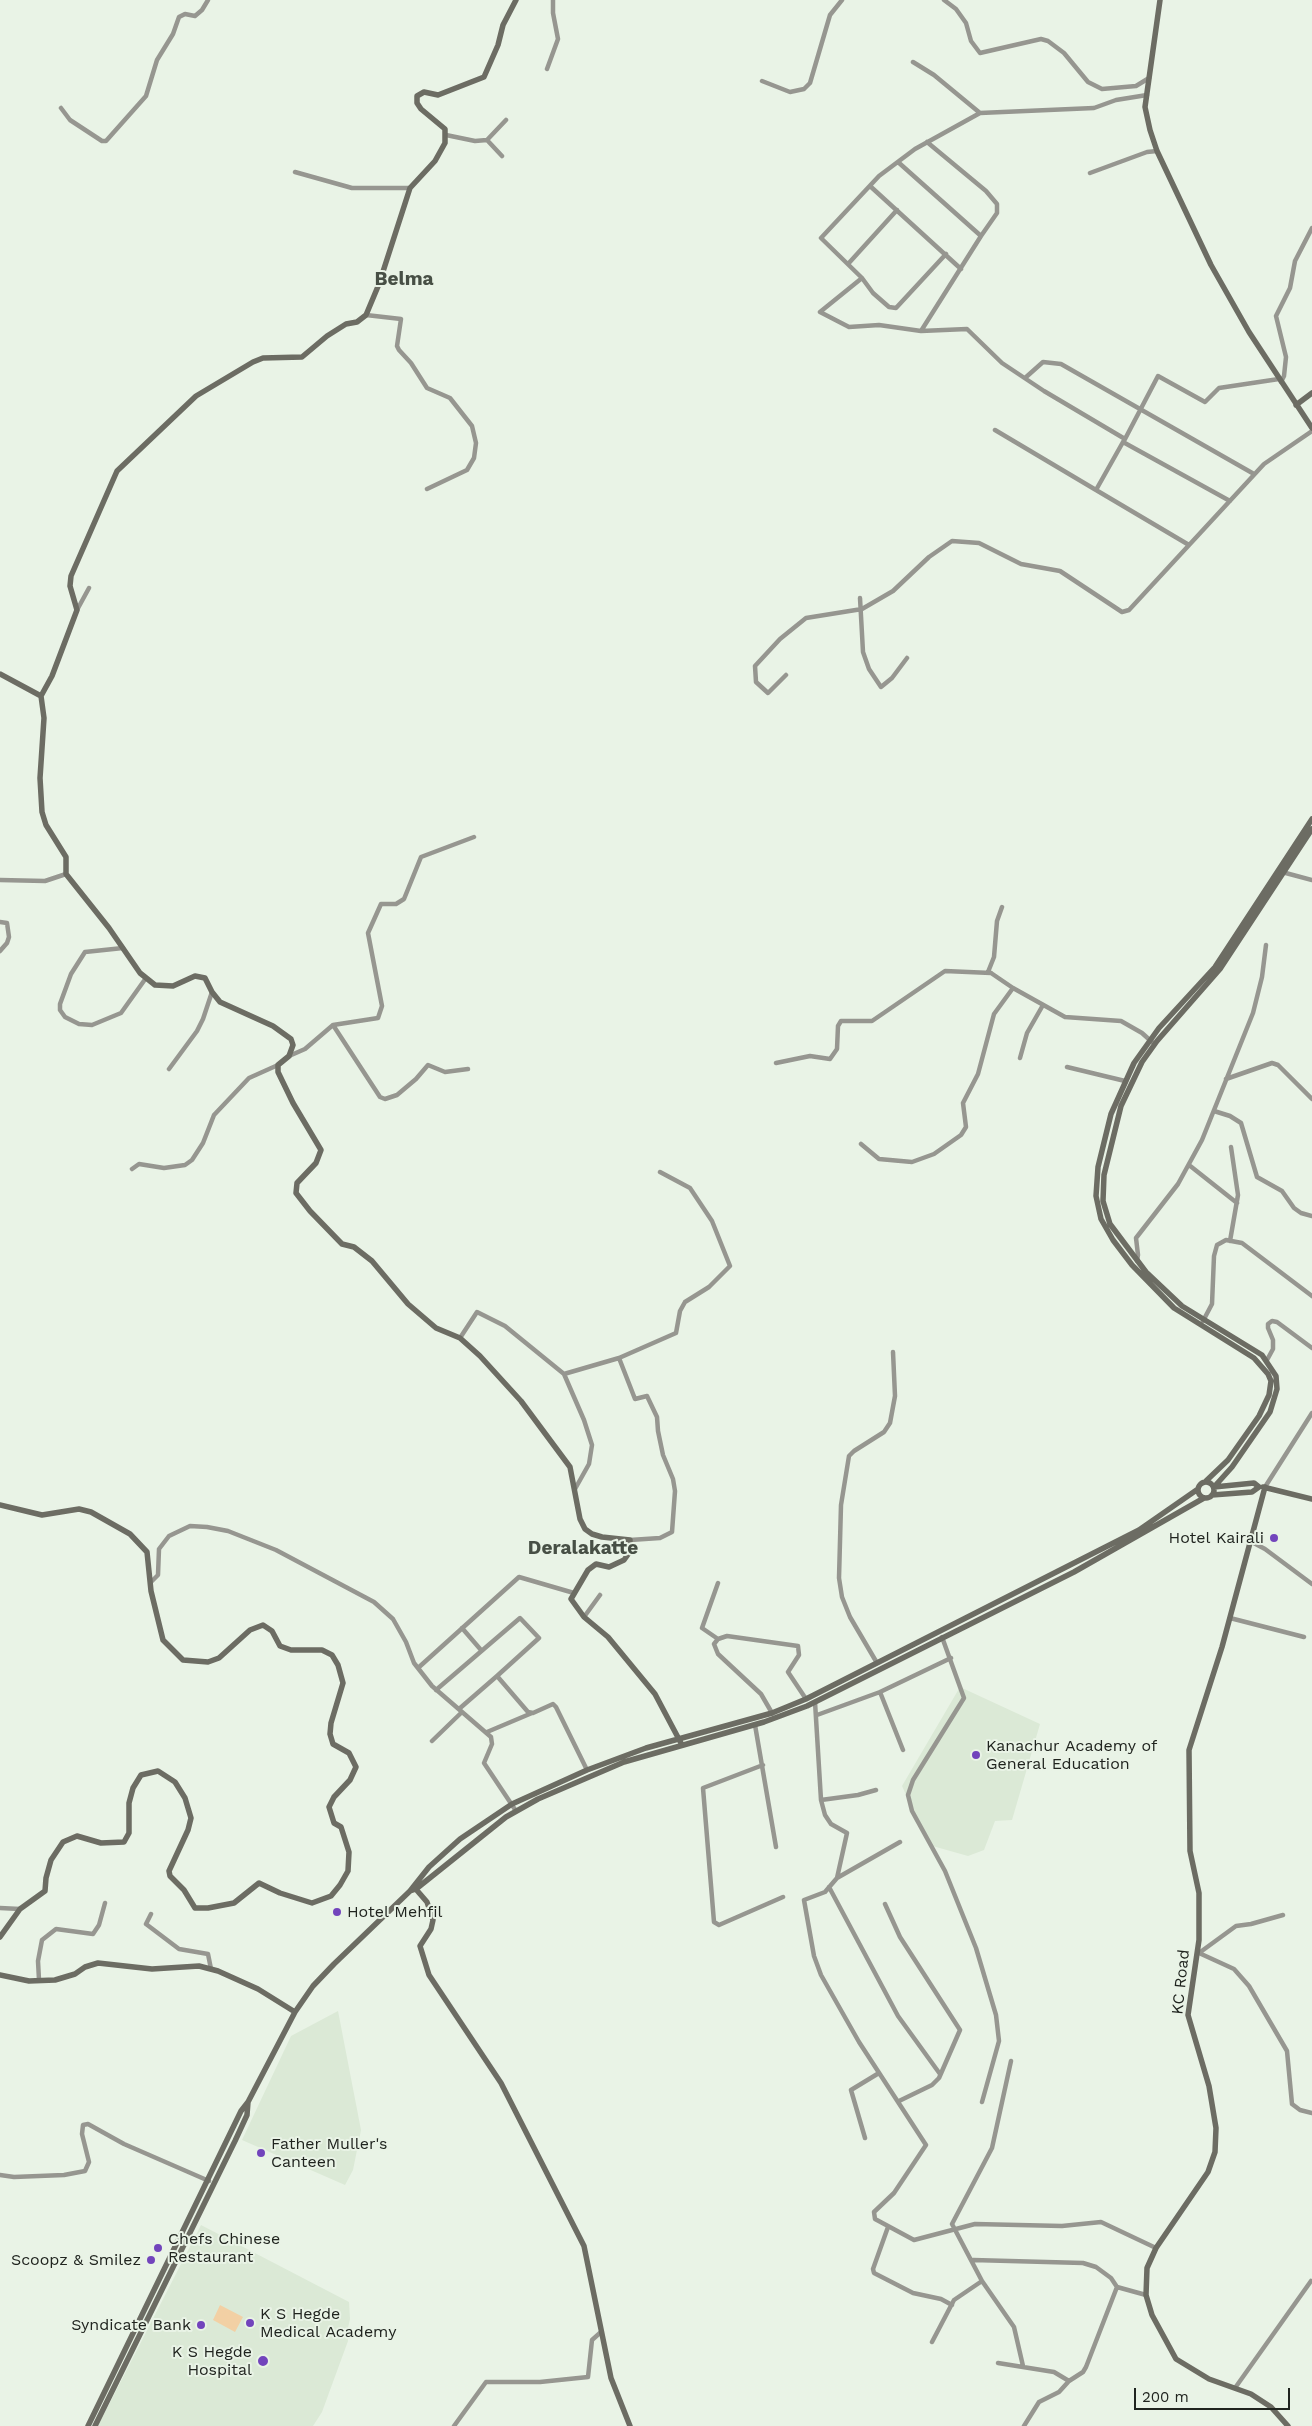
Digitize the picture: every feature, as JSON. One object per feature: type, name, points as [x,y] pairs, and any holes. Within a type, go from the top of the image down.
[{"type":"main road","points":[[516,0],[503,25],[498,45],[484,77],[438,95],[424,92],[417,96],[417,103],[421,109],[442,125],[446,135],[445,143],[435,161],[410,188],[382,276],[366,314],[357,322],[346,324],[327,336],[302,357],[263,358],[196,396],[117,471],[71,576],[70,586],[77,610],[52,676],[41,696],[44,718],[40,778],[42,812],[46,825],[66,858],[66,874],[140,973],[155,985],[173,986],[195,976],[206,978],[212,992],[220,1002],[283,1031],[291,1039],[293,1046],[289,1056],[278,1065],[281,1081],[322,1150],[316,1163],[297,1183],[296,1193],[315,1217],[342,1244],[354,1247],[372,1261],[408,1304],[436,1328],[460,1338],[480,1356],[521,1402],[570,1467],[580,1519],[586,1529],[597,1536],[630,1540],[629,1553],[624,1560],[609,1567],[596,1564],[588,1570],[570,1599],[584,1617],[608,1638],[655,1694],[682,1744]]},
{"type":"main road","points":[[1160,0],[1145,107],[1157,151],[1211,265],[1280,380],[1312,429]]},
{"type":"main road","points":[[1296,404],[1312,393]]},
{"type":"main road","points":[[0,674],[41,696]]},
{"type":"main road","points":[[1134,1263],[1110,1224],[1102,1190],[1109,1146],[1121,1106],[1137,1072],[1154,1046],[1220,969],[1312,819]]},
{"type":"main road","points":[[412,1888],[516,1811],[603,1770],[682,1744],[755,1725],[815,1702],[831,1690],[877,1663],[925,1642],[942,1637],[1139,1530],[1198,1489],[1202,1483],[1206,1482],[1228,1460],[1259,1416],[1269,1395],[1271,1382],[1268,1374],[1254,1358],[1203,1322],[1169,1295],[1134,1263],[1107,1231],[1098,1209],[1096,1183],[1105,1134],[1124,1081],[1150,1039],[1214,967],[1280,871],[1312,829]]},
{"type":"main road","points":[[1203,1322],[1220,1328],[1267,1360],[1276,1376],[1277,1389],[1275,1399],[1261,1426],[1229,1471],[1214,1487],[1212,1495]]},
{"type":"main road","points":[[1229,1471],[1231,1480],[1238,1485]]},
{"type":"main road","points":[[1206,1482],[1214,1487],[1254,1483],[1262,1487],[1312,1499]]},
{"type":"main road","points":[[95,2426],[240,2111],[248,2102],[295,2012],[314,1986],[329,1970],[412,1888],[428,1867],[460,1839],[512,1804],[587,1770],[646,1748],[772,1713],[831,1690],[1128,1543],[1204,1498],[1212,1495],[1252,1492],[1262,1487]]},
{"type":"main road","name":"KC Road","points":[[1262,1487],[1230,1618],[1189,1750],[1190,1851],[1199,1893],[1199,1953],[1188,2015],[1209,2086],[1216,2128],[1214,2152],[1208,2172],[1156,2248],[1147,2268],[1146,2295],[1152,2315],[1176,2359],[1209,2379],[1251,2394],[1271,2406],[1288,2426]]},
{"type":"main road","points":[[1198,1489],[1204,1498]]},
{"type":"main road","points":[[0,1505],[42,1515],[79,1509],[91,1512],[110,1521],[130,1534],[147,1552],[163,1640],[183,1660],[208,1662],[219,1658],[250,1630],[263,1625],[272,1631],[280,1646],[303,1651],[322,1650],[332,1655],[338,1665],[343,1683],[331,1723],[330,1734],[333,1744],[349,1753],[356,1767],[350,1780],[334,1797],[329,1808],[334,1823],[341,1827],[349,1852],[348,1871],[331,1896],[312,1903],[280,1893],[262,1883],[234,1903],[208,1908],[195,1908],[191,1905],[184,1890],[170,1876],[169,1871],[188,1830],[191,1818],[185,1798],[175,1782],[158,1771],[141,1775],[133,1788],[129,1803],[129,1833],[124,1842],[101,1843],[77,1836],[63,1842],[51,1860],[45,1891],[20,1909],[0,1937]]},
{"type":"main road","points":[[412,1888],[427,1902],[433,1920],[431,1929],[420,1946],[429,1975],[501,2083],[584,2246],[611,2378],[630,2426]]},
{"type":"main road","points":[[0,1975],[29,1981],[67,1977],[85,1967],[98,1963],[152,1969],[199,1966],[211,1969],[258,1989],[295,2012]]},
{"type":"main road","points":[[88,2426],[235,2141],[246,2115],[248,2102]]},
{"type":"street","points":[[61,108],[70,120],[106,141],[146,96],[157,60],[173,34],[179,17],[185,14],[195,16],[202,10],[208,0]]},
{"type":"street","points":[[547,69],[558,39],[552,13],[554,0]]},
{"type":"street","points":[[762,82],[790,92],[804,89],[810,83],[830,14],[842,0]]},
{"type":"street","points":[[944,0],[956,9],[966,23],[971,41],[980,53],[1041,39],[1048,41],[1064,53],[1088,82],[1102,89],[1136,86],[1149,78]]},
{"type":"street","points":[[913,62],[934,75],[980,113]]},
{"type":"street","points":[[946,254],[896,308],[889,307],[873,293],[862,278],[821,238],[870,186],[898,162],[927,142],[980,113],[1094,108],[1116,100],[1147,96]]},
{"type":"street","points":[[446,135],[475,141],[487,140],[506,120]]},
{"type":"street","points":[[487,140],[502,156]]},
{"type":"street","points":[[922,331],[997,213],[997,204],[986,191],[927,142]]},
{"type":"street","points":[[1090,173],[1147,152],[1157,151]]},
{"type":"street","points":[[898,162],[981,236]]},
{"type":"street","points":[[295,172],[352,188],[410,188]]},
{"type":"street","points":[[870,186],[961,269]]},
{"type":"street","points":[[848,264],[897,210]]},
{"type":"street","points":[[1096,490],[1158,376],[1205,402],[1218,388],[1280,380],[1284,376],[1286,357],[1276,316],[1290,288],[1295,261],[1312,228]]},
{"type":"street","points":[[862,278],[820,312],[850,327],[879,325],[922,331],[967,329],[1002,363],[1124,440],[1230,502]]},
{"type":"street","points":[[366,314],[401,319],[397,346],[399,350],[411,363],[427,388],[450,398],[472,426],[475,436],[475,451],[474,458],[467,470],[427,490]]},
{"type":"street","points":[[1025,378],[1043,362],[1061,364],[1254,474]]},
{"type":"street","points":[[786,675],[768,693],[756,682],[755,666],[780,640],[806,618],[862,609],[893,591],[929,557],[952,541],[979,543],[1021,564],[1060,571],[1122,612],[1129,610],[1264,464],[1312,429]]},
{"type":"street","points":[[995,430],[1189,545]]},
{"type":"street","points":[[77,610],[89,588]]},
{"type":"street","points":[[860,598],[863,652],[869,669],[881,687],[892,678],[908,658]]},
{"type":"street","points":[[289,1056],[305,1049],[333,1025],[378,1018],[382,1006],[368,933],[381,904],[396,904],[404,898],[421,857],[474,837]]},
{"type":"street","points":[[1280,871],[1312,880]]},
{"type":"street","points":[[0,880],[45,881],[66,874]]},
{"type":"street","points":[[1002,906],[997,921],[994,957],[988,972],[1065,1017],[1121,1021],[1150,1039],[1154,1046]]},
{"type":"street","points":[[0,922],[6,923],[9,938],[0,951]]},
{"type":"street","points":[[1134,1263],[1138,1255],[1136,1238],[1178,1184],[1202,1140],[1253,1013],[1262,977],[1266,945]]},
{"type":"street","points":[[123,948],[85,952],[71,974],[60,1004],[60,1010],[65,1017],[79,1024],[92,1025],[121,1013],[146,978]]},
{"type":"street","points":[[776,1063],[810,1056],[830,1059],[837,1049],[838,1026],[841,1021],[872,1020],[945,972],[991,973]]},
{"type":"street","points":[[861,1144],[879,1159],[912,1162],[934,1154],[962,1135],[966,1127],[963,1103],[978,1074],[994,1014],[1013,988]]},
{"type":"street","points":[[169,1070],[197,1031],[212,992]]},
{"type":"street","points":[[1020,1058],[1027,1033],[1043,1005]]},
{"type":"street","points":[[333,1025],[380,1097],[385,1099],[397,1095],[416,1080],[428,1066],[445,1072],[468,1069]]},
{"type":"street","points":[[1226,1078],[1272,1064],[1278,1065],[1312,1099]]},
{"type":"street","points":[[132,1169],[139,1164],[164,1168],[185,1165],[192,1160],[214,1115],[249,1078],[278,1065]]},
{"type":"street","points":[[1066,1066],[1124,1081]]},
{"type":"street","points":[[1214,1111],[1230,1116],[1241,1123],[1258,1178],[1282,1191],[1294,1208],[1301,1213],[1312,1216]]},
{"type":"street","points":[[1230,1241],[1238,1195],[1231,1147]]},
{"type":"street","points":[[1189,1165],[1237,1203]]},
{"type":"street","points":[[564,1374],[620,1358],[676,1333],[680,1311],[685,1302],[709,1287],[730,1266],[712,1221],[690,1188],[660,1172]]},
{"type":"street","points":[[1203,1322],[1212,1304],[1214,1256],[1217,1246],[1226,1240],[1242,1243],[1312,1296]]},
{"type":"street","points":[[460,1338],[477,1312],[505,1326],[564,1374],[584,1420],[592,1445],[588,1464],[575,1489]]},
{"type":"street","points":[[1267,1360],[1273,1349],[1273,1340],[1268,1328],[1268,1324],[1272,1321],[1277,1322],[1312,1348]]},
{"type":"street","points":[[877,1663],[850,1617],[842,1596],[839,1578],[841,1504],[849,1456],[884,1432],[890,1423],[895,1396],[893,1352]]},
{"type":"street","points":[[620,1358],[634,1399],[647,1396],[657,1417],[663,1455],[673,1479],[675,1491],[672,1532],[660,1538],[630,1540]]},
{"type":"street","points":[[1262,1487],[1312,1413]]},
{"type":"street","points":[[151,1582],[158,1576],[159,1549],[170,1536],[190,1526],[228,1531],[276,1550],[379,1606],[393,1619],[418,1668],[436,1690],[491,1736],[492,1744],[484,1763],[516,1811]]},
{"type":"street","points":[[1250,1541],[1265,1549],[1312,1584]]},
{"type":"street","points":[[418,1668],[519,1577],[574,1593]]},
{"type":"street","points":[[718,1583],[702,1628],[718,1639]]},
{"type":"street","points":[[584,1617],[600,1595]]},
{"type":"street","points":[[432,1741],[460,1711],[539,1638],[520,1618],[436,1690]]},
{"type":"street","points":[[1230,1618],[1304,1637]]},
{"type":"street","points":[[462,1628],[481,1650]]},
{"type":"street","points":[[772,1713],[761,1694],[718,1654],[714,1644],[718,1639],[727,1636],[798,1646],[799,1655],[788,1672],[806,1699]]},
{"type":"street","points":[[942,1637],[964,1698],[913,1780],[908,1795],[912,1811],[945,1871],[976,1948],[996,2015],[999,2041],[982,2102]]},
{"type":"street","points":[[817,1715],[880,1692],[951,1658]]},
{"type":"street","points":[[497,1676],[524,1707],[533,1712]]},
{"type":"street","points":[[880,1692],[902,1750]]},
{"type":"street","points":[[815,1702],[821,1800],[825,1815],[831,1824],[847,1833],[837,1878]]},
{"type":"street","points":[[487,1732],[553,1704],[587,1770]]},
{"type":"street","points":[[755,1725],[776,1847]]},
{"type":"street","points":[[763,1765],[703,1788],[714,1922],[718,1925],[783,1897]]},
{"type":"street","points":[[821,1800],[858,1795],[876,1790]]},
{"type":"street","points":[[900,1842],[837,1878],[825,1892],[804,1900],[814,1956],[821,1975],[926,2145],[894,2193],[874,2212],[875,2219],[914,2240],[975,2224],[1062,2226],[1101,2222],[1156,2248]]},
{"type":"street","points":[[829,1887],[898,2016],[940,2074]]},
{"type":"street","points":[[39,1980],[38,1961],[42,1940],[56,1929],[94,1934],[99,1925],[105,1903]]},
{"type":"street","points":[[885,1904],[900,1937],[960,2030],[940,2074],[932,2085],[899,2101]]},
{"type":"street","points":[[0,1908],[20,1909]]},
{"type":"street","points":[[151,1914],[146,1924],[179,1949],[208,1954],[211,1969]]},
{"type":"street","points":[[1283,1915],[1252,1924],[1236,1926],[1199,1953],[1234,1969],[1249,1986],[1287,2051],[1292,2104],[1300,2110],[1312,2113]]},
{"type":"street","points":[[1011,2061],[992,2148],[952,2224],[973,2260],[982,2281],[1014,2327],[1023,2366]]},
{"type":"street","points":[[865,2138],[851,2090],[880,2073]]},
{"type":"street","points":[[0,2175],[14,2177],[64,2175],[85,2171],[90,2162],[82,2134],[82,2125],[88,2124],[124,2144],[208,2181]]},
{"type":"street","points":[[888,2227],[873,2269],[874,2273],[913,2293],[941,2299],[952,2305]]},
{"type":"street","points":[[973,2260],[1083,2263],[1096,2267],[1111,2278],[1117,2287],[1146,2295]]},
{"type":"street","points":[[932,2342],[952,2305],[962,2292],[982,2281]]},
{"type":"street","points":[[1235,2388],[1310,2281]]},
{"type":"street","points":[[1024,2426],[1039,2402],[1059,2392],[1069,2381],[1083,2372],[1117,2287]]},
{"type":"street","points":[[454,2426],[486,2382],[540,2382],[588,2377],[590,2374],[592,2340],[601,2332]]},
{"type":"street","points":[[998,2363],[1054,2372],[1069,2381]]},
{"type":"shaded area","name":"Kanachur Academy of General Education","points":[[960,1687],[1040,1724],[1012,1820],[995,1821],[984,1850],[968,1856],[929,1845],[902,1786]]},
{"type":"shaded area","points":[[338,2011],[361,2130],[353,2170],[345,2185],[242,2140],[291,2036]]},
{"type":"shaded area","name":"K S Hegde Medical Academy","points":[[201,2225],[349,2302],[348,2341],[322,2412],[313,2426],[98,2426]]},
{"type":"shaded area","points":[[220,2305],[243,2317],[235,2332],[213,2320]]},
{"type":"place","name":"Hotel Kairali","points":[[1274,1538]]},
{"type":"place","name":"Kanachur Academy of General Education","points":[[976,1755]]},
{"type":"place","name":"Hotel Mehfil","points":[[337,1912]]},
{"type":"place","name":"Father Muller's Canteen","points":[[261,2153]]},
{"type":"place","name":"Chefs Chinese Restaurant","points":[[158,2248]]},
{"type":"place","name":"Scoopz & Smilez","points":[[151,2260]]},
{"type":"place","name":"K S Hegde Medical Academy","points":[[250,2323]]},
{"type":"place","name":"Syndicate Bank","points":[[201,2325]]},
{"type":"place","name":"K S Hegde Hospital","points":[[263,2361]]},
{"type":"district","name":"Belma","points":[[404,279]]},
{"type":"district","name":"Deralakatte","points":[[583,1548]]}]
